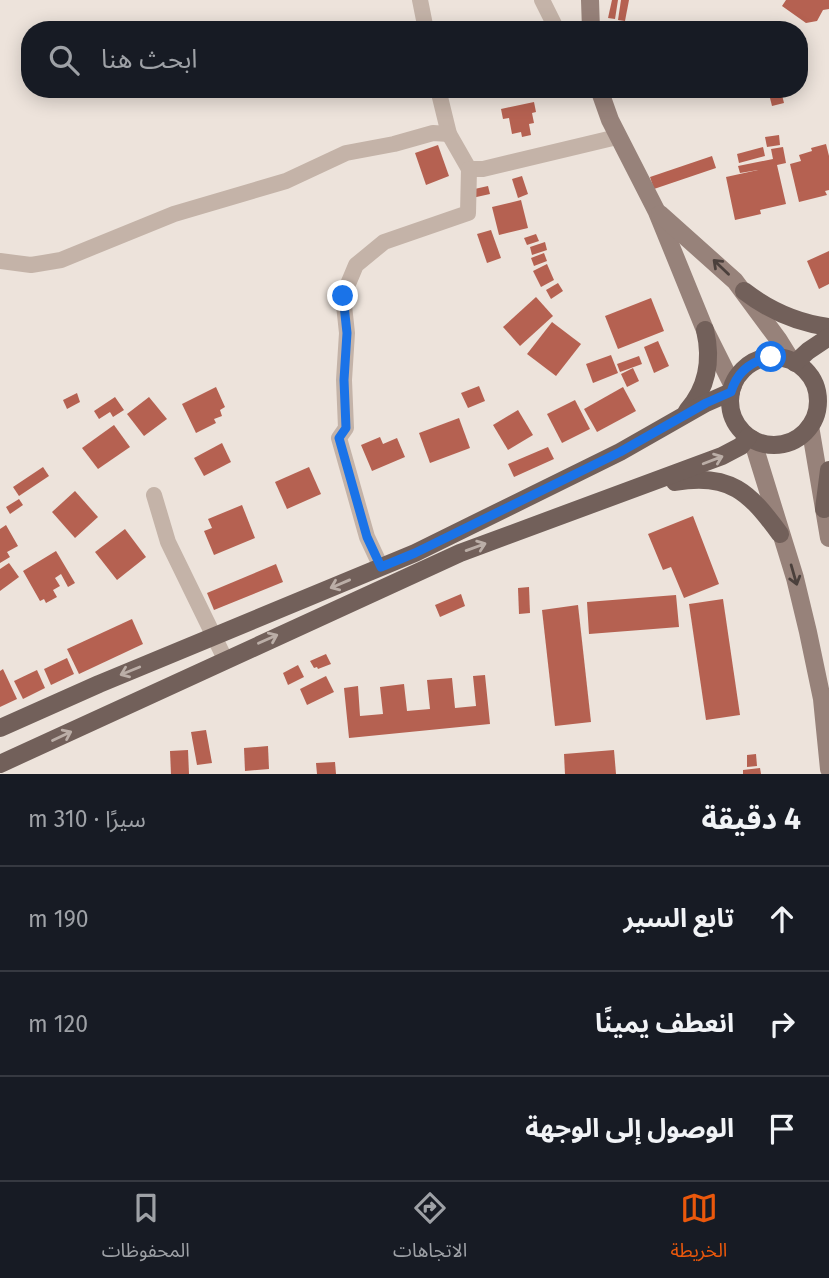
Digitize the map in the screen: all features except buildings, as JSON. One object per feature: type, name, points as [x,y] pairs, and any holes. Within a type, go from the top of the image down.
[{"type":"main road","points":[[744,291],[783,315],[805,323],[829,327]]},
{"type":"main road","points":[[676,421],[694,402],[706,380],[709,346],[705,330]]},
{"type":"main road","points":[[793,362],[829,337]]},
{"type":"main road","points":[[771,357],[793,362],[810,375],[817,393],[817,420],[804,433],[788,443],[770,445],[750,438],[742,432],[730,409],[732,389],[737,377],[752,363],[771,357]]},
{"type":"main road","points":[[0,728],[415,553],[620,452],[732,389]]},
{"type":"main road","points":[[0,764],[460,553],[732,452],[750,438]]},
{"type":"main road","points":[[824,509],[829,470]]},
{"type":"main road","points":[[641,488],[684,480],[720,481],[748,496],[780,534]]},
{"type":"street","points":[[420,0],[424,21]]},
{"type":"street","points":[[542,0],[552,21]]},
{"type":"street","points":[[590,0],[591,21]]},
{"type":"street","points":[[381,567],[367,537],[339,438],[346,428],[344,380],[347,333],[343,296],[356,265],[384,242],[468,213],[469,169],[449,134],[440,98]]},
{"type":"street","points":[[602,98],[617,136],[657,212],[732,389]]},
{"type":"street","points":[[0,261],[31,265],[61,260],[174,214],[286,181],[346,153],[394,145],[433,133],[449,134]]},
{"type":"street","points":[[469,169],[483,169],[617,136]]},
{"type":"street","points":[[657,212],[715,261],[744,291],[793,362]]},
{"type":"street","points":[[817,420],[829,538]]},
{"type":"street","points":[[750,438],[795,578],[822,699],[828,760]]},
{"type":"street","points":[[154,495],[168,542],[225,659]]},
{"type":"route","points":[[343,296],[347,333],[344,380],[346,428],[339,438],[367,537],[381,567],[415,553],[620,452],[706,403],[731,392],[737,377],[752,363],[771,357]]}]
